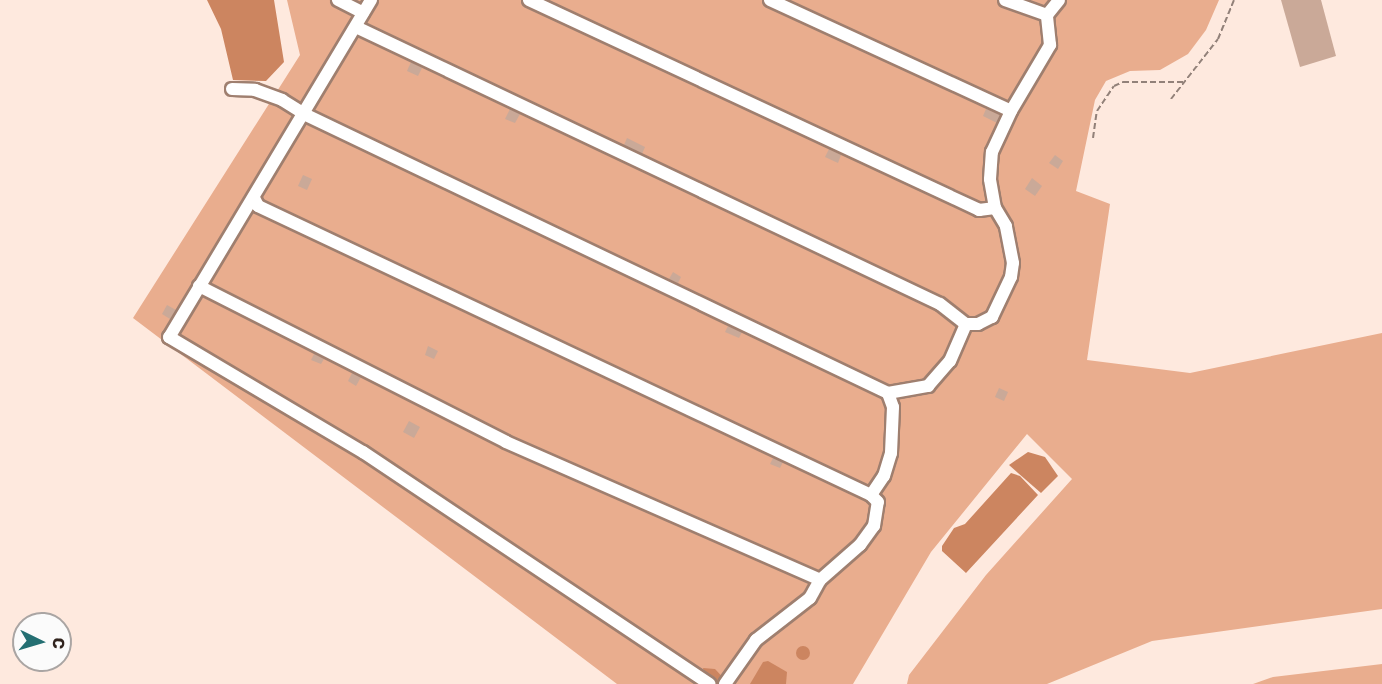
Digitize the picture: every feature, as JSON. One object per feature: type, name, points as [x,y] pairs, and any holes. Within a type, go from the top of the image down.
[{"type":"lane","points":[[338,0],[363,13]]},
{"type":"lane","points":[[371,0],[339,56],[327,68],[304,114],[169,337],[363,452],[710,684]]},
{"type":"lane","points":[[529,0],[979,210],[995,208]]},
{"type":"lane","points":[[770,0],[1011,111]]},
{"type":"lane","points":[[1005,0],[1047,15]]},
{"type":"lane","points":[[356,27],[940,304],[966,324],[978,324],[992,317],[1011,277],[1013,263],[1006,226],[995,208],[990,179],[992,152],[1011,111],[1050,45],[1047,15],[1059,0]]},
{"type":"lane","points":[[232,89],[255,90],[888,393],[928,386],[950,361],[966,324]]},
{"type":"lane","points":[[254,198],[258,206],[871,495],[878,502],[874,526],[860,545],[820,580],[810,598],[756,640],[725,684]]},
{"type":"lane","points":[[200,286],[506,442],[820,580]]},
{"type":"lane","points":[[871,495],[884,476],[891,453],[893,407],[888,393]]},
{"type":"path","points":[[1171,99],[1218,39],[1234,0]]},
{"type":"path","points":[[1093,138],[1097,111],[1113,86],[1123,82],[1183,82]]},
{"type":"shaded area","points":[[207,0],[274,0],[284,62],[266,81],[233,80],[221,29]]},
{"type":"shaded area","points":[[287,0],[1219,0],[1206,30],[1188,54],[1160,70],[1130,71],[1106,81],[1095,100],[1076,191],[1110,204],[1087,360],[1190,373],[1382,333],[1382,609],[1152,641],[1047,684],[907,684],[909,675],[986,575],[1072,479],[1027,434],[931,552],[853,684],[617,684],[133,318],[300,55]]},
{"type":"shaded area","points":[[1028,452],[1045,457],[1058,476],[1041,493],[1009,465]]},
{"type":"shaded area","points":[[1011,473],[1020,476],[1038,495],[966,573],[942,551],[942,546],[954,528],[965,524]]},
{"type":"shaded area","points":[[803,646],[808,648],[810,653],[808,658],[803,660],[798,658],[796,653],[798,648]]},
{"type":"shaded area","points":[[768,661],[787,672],[786,684],[750,684],[763,662]]},
{"type":"shaded area","points":[[1382,664],[1382,684],[1253,684],[1273,677]]},
{"type":"shaded area","points":[[703,668],[715,669],[729,684],[707,684]]},
{"type":"building","points":[[1281,0],[1321,0],[1336,56],[1300,67]]},
{"type":"building","points":[[411,62],[422,68],[418,76],[407,71]]},
{"type":"building","points":[[510,109],[520,114],[515,123],[505,119]]},
{"type":"building","points":[[986,109],[1000,115],[997,123],[983,116]]},
{"type":"building","points":[[627,138],[645,147],[642,154],[624,145]]},
{"type":"building","points":[[829,149],[841,155],[838,163],[825,157]]},
{"type":"building","points":[[1055,155],[1063,161],[1058,169],[1049,163]]},
{"type":"building","points":[[303,175],[312,179],[307,190],[298,186]]},
{"type":"building","points":[[1032,178],[1042,186],[1035,196],[1025,189]]},
{"type":"building","points":[[673,272],[681,277],[678,283],[669,279]]},
{"type":"building","points":[[167,305],[176,310],[170,319],[162,314]]},
{"type":"building","points":[[728,326],[742,332],[739,338],[725,332]]},
{"type":"building","points":[[428,346],[438,351],[434,359],[425,355]]},
{"type":"building","points":[[314,354],[324,359],[321,364],[311,360]]},
{"type":"building","points":[[352,373],[361,377],[356,386],[348,381]]},
{"type":"building","points":[[999,388],[1008,392],[1004,401],[995,397]]},
{"type":"building","points":[[409,421],[420,427],[414,438],[403,432]]},
{"type":"building","points":[[773,458],[783,462],[780,468],[770,464]]}]
